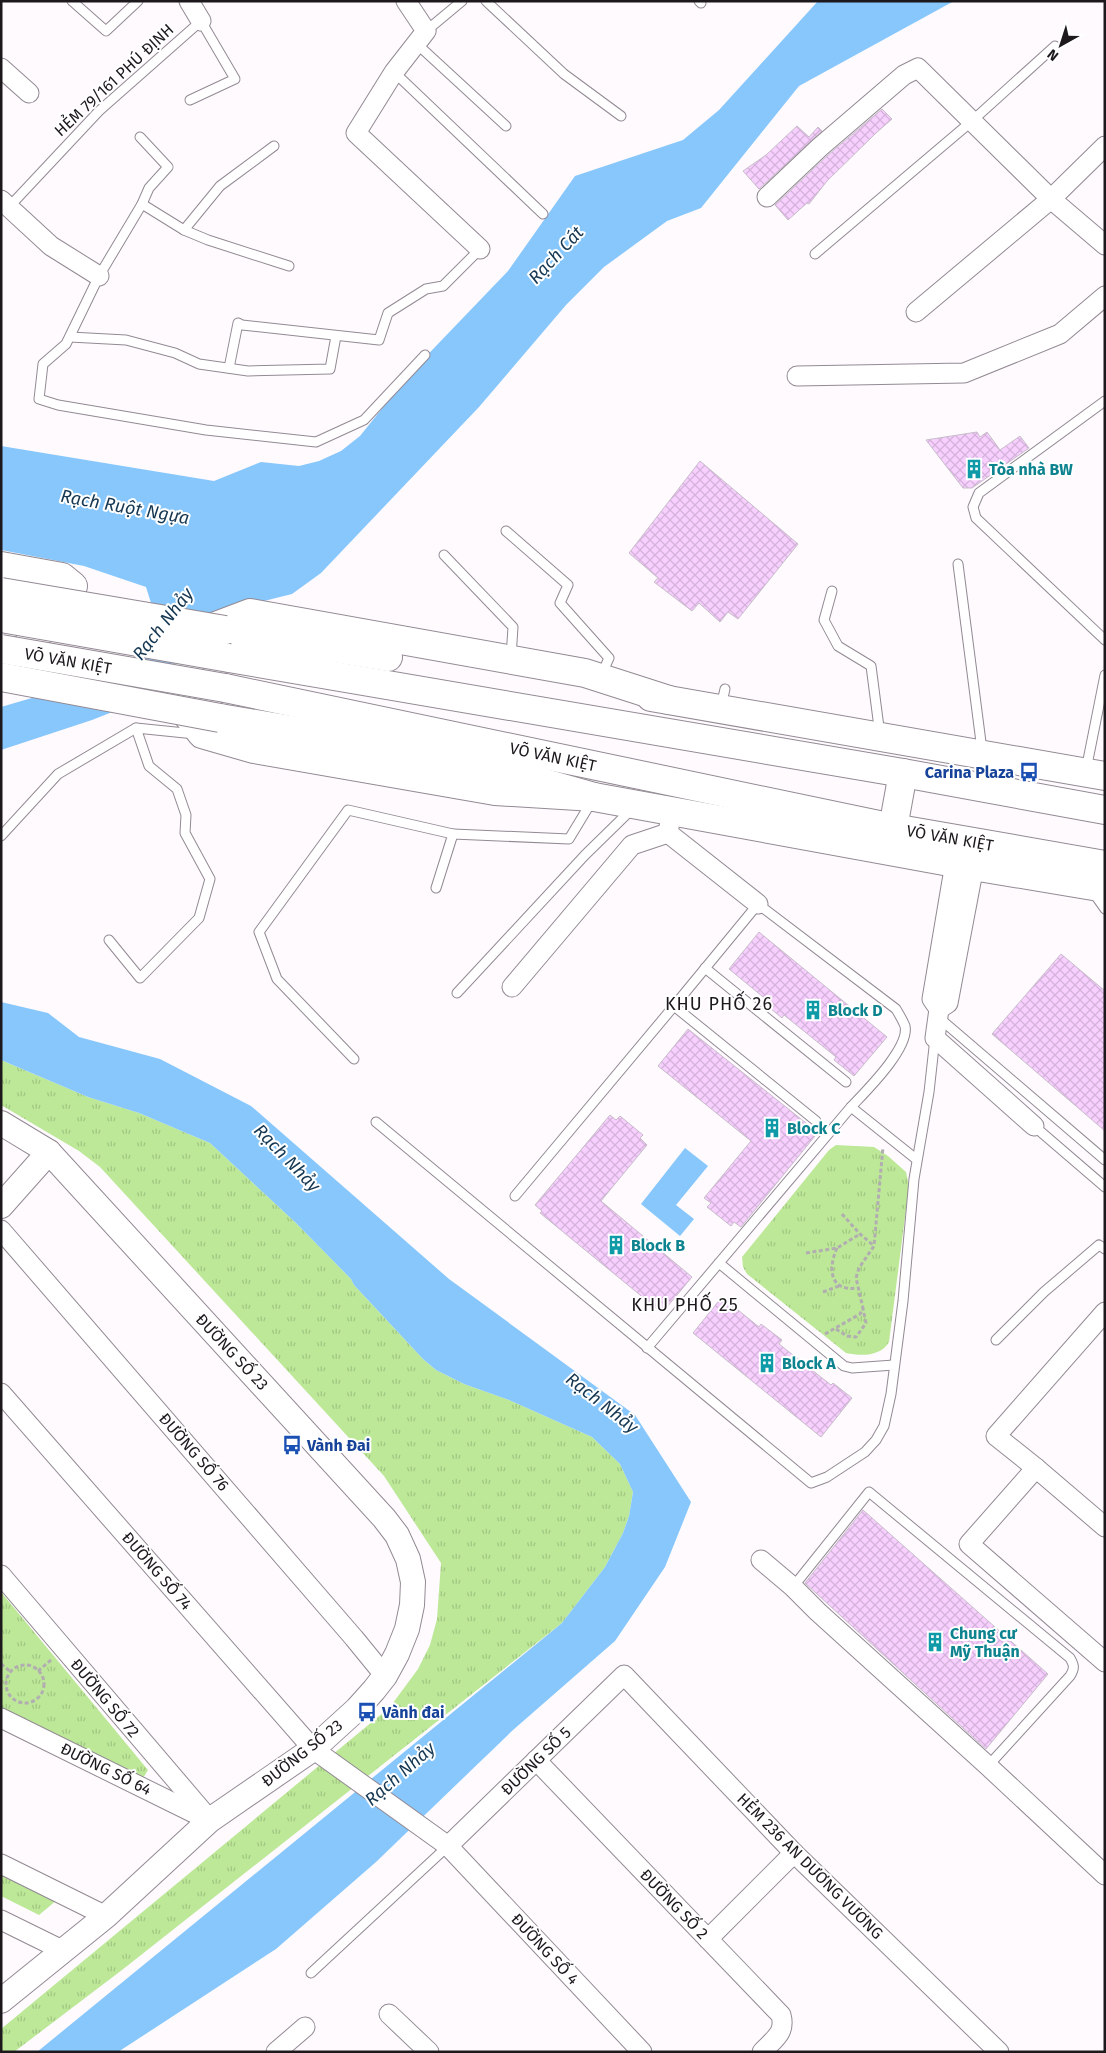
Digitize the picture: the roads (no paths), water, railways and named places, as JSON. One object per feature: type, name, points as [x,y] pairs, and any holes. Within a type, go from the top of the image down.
[{"type":"main road","points":[[1,566],[62,577],[72,586],[66,604],[1,675]]},
{"type":"main road","points":[[1,592],[466,670],[669,700],[723,699],[880,737],[1095,774]]},
{"type":"main road","points":[[211,726],[182,708],[179,689],[198,643],[212,627],[250,613],[585,673],[669,700]]},
{"type":"main road","name":"VÕ VĂN KIỆT","points":[[1,618],[904,773],[1105,810]]},
{"type":"main road","name":"VÕ VĂN KIỆT","points":[[1,649],[225,688],[893,828],[1099,880]]},
{"type":"main road","name":"VÕ VĂN KIỆT","points":[[1,675],[211,726],[456,758],[594,796],[638,804],[670,822],[964,865],[1099,880]]},
{"type":"main road","points":[[893,828],[904,773]]},
{"type":"street","points":[[189,1],[200,21]]},
{"type":"street","points":[[406,1],[422,37],[394,72],[356,133],[480,249]]},
{"type":"street","points":[[1,68],[29,93]]},
{"type":"street","points":[[767,197],[820,147],[904,75],[918,68],[1051,199],[1105,245]]},
{"type":"street","points":[[916,312],[1051,199],[1105,146]]},
{"type":"street","points":[[5,204],[51,246],[99,276]]},
{"type":"street","points":[[797,376],[964,373],[1060,334],[1105,296]]},
{"type":"street","points":[[512,987],[632,845],[670,822],[758,904]]},
{"type":"street","points":[[964,865],[948,899],[932,999],[938,1013],[935,1038],[1034,1126]]},
{"type":"street","points":[[938,1013],[948,1003],[967,902],[964,865]]},
{"type":"street","points":[[948,899],[967,902]]},
{"type":"street","name":"ĐƯỜNG SỐ 23","points":[[1,1123],[49,1152],[371,1503],[397,1535],[408,1559],[413,1582],[412,1605],[407,1629],[397,1654],[384,1676],[357,1709],[313,1748],[210,1820],[106,1916],[1,2001]]},
{"type":"street","points":[[1,1206],[49,1152]]},
{"type":"street","name":"ĐƯỜNG SỐ 76","points":[[1,1230],[354,1638],[384,1676]]},
{"type":"street","points":[[1105,1312],[996,1436],[1105,1527]]},
{"type":"street","name":"ĐƯỜNG SỐ 74","points":[[1,1393],[313,1748],[442,1841]]},
{"type":"street","points":[[1036,1468],[969,1544],[1105,1662]]},
{"type":"street","points":[[761,1560],[793,1587],[1105,1875]]},
{"type":"street","name":"ĐƯỜNG SỐ 72","points":[[1,1575],[210,1820]]},
{"type":"street","name":"ĐƯỜNG SỐ 5","points":[[442,1841],[536,1760],[624,1675]]},
{"type":"street","name":"HẺM 236 AN DƯƠNG VƯƠNG","points":[[624,1675],[794,1853],[999,2052]]},
{"type":"street","name":"ĐƯỜNG SỐ 64","points":[[1,1718],[210,1820]]},
{"type":"street","name":"ĐƯỜNG SỐ 2","points":[[536,1760],[781,2015],[784,2025],[780,2034],[762,2052]]},
{"type":"street","name":"ĐƯỜNG SỐ 4","points":[[442,1841],[642,2052]]},
{"type":"street","points":[[708,1939],[794,1853]]},
{"type":"street","points":[[1,1864],[106,1916]]},
{"type":"street","points":[[1,1920],[62,1950]]},
{"type":"street","points":[[389,2014],[429,2052]]},
{"type":"street","points":[[276,2052],[305,2026]]},
{"type":"lane","points":[[72,1],[106,31],[138,1]]},
{"type":"lane","points":[[462,1],[422,37],[506,126]]},
{"type":"lane","points":[[486,1],[564,74],[621,116]]},
{"type":"lane","points":[[190,100],[235,79],[200,21]]},
{"type":"lane","name":"HẺM 79/161 PHÚ ĐỊNH","points":[[5,204],[99,111],[200,21]]},
{"type":"lane","points":[[815,254],[972,121],[1055,46]]},
{"type":"lane","points":[[394,72],[543,214]]},
{"type":"lane","points":[[140,137],[168,166],[150,188],[99,276],[66,344],[43,364],[39,399],[58,405],[206,430],[316,442],[364,420],[425,355]]},
{"type":"lane","points":[[184,230],[220,186],[274,146]]},
{"type":"lane","points":[[142,204],[184,230],[208,240],[289,266]]},
{"type":"lane","points":[[229,368],[238,323],[242,325],[379,340],[388,313],[426,289],[443,286],[480,249]]},
{"type":"lane","points":[[70,337],[126,340],[175,353],[199,364],[248,371],[330,369],[336,336]]},
{"type":"lane","points":[[1105,401],[979,493],[973,507],[976,518],[1105,640]]},
{"type":"lane","points":[[506,531],[568,585],[560,603],[609,658],[600,678]]},
{"type":"lane","points":[[444,555],[513,627],[510,660]]},
{"type":"lane","points":[[958,564],[982,755]]},
{"type":"lane","points":[[832,591],[824,620],[838,646],[871,666],[880,737]]},
{"type":"lane","points":[[1095,774],[1105,675]]},
{"type":"lane","points":[[1,836],[58,774],[136,728],[211,726]]},
{"type":"lane","points":[[109,940],[140,978],[199,918],[210,879],[185,833],[186,814],[177,788],[149,766],[136,728]]},
{"type":"lane","points":[[354,1060],[278,979],[259,932],[348,810],[453,834],[568,839],[594,796]]},
{"type":"lane","points":[[457,993],[585,855],[638,804]]},
{"type":"lane","points":[[436,888],[453,834]]},
{"type":"lane","points":[[1099,880],[1105,909]]},
{"type":"lane","points":[[515,1196],[758,904],[896,1008],[905,1028],[902,1044],[882,1074],[850,1108],[647,1348]]},
{"type":"lane","points":[[705,968],[846,1082]]},
{"type":"lane","points":[[674,1006],[816,1121]]},
{"type":"lane","points":[[938,1013],[1105,1160]]},
{"type":"lane","points":[[376,1122],[811,1483],[826,1478],[865,1452],[876,1440],[884,1426],[904,1301],[916,1159],[929,1092],[935,1038]]},
{"type":"lane","points":[[850,1108],[916,1159]]},
{"type":"lane","points":[[1034,1126],[1105,1187]]},
{"type":"lane","points":[[996,1340],[1058,1280],[1100,1245],[1105,1249]]},
{"type":"lane","points":[[719,1263],[844,1366],[852,1368],[894,1365]]},
{"type":"lane","points":[[793,1587],[869,1492],[1070,1658],[1074,1665],[1074,1670],[1070,1676],[988,1766]]},
{"type":"lane","points":[[311,1974],[442,1841]]},
{"type":"water","points":[[818,1],[954,1],[799,86],[701,208],[667,221],[604,267],[566,305],[479,407],[321,573],[292,594],[236,608],[203,625],[153,688],[130,705],[92,720],[1,750],[1,707],[100,678],[126,666],[142,653],[157,622],[146,587],[84,566],[1,550],[1,446],[214,481],[261,462],[299,466],[319,461],[341,451],[360,436],[412,371],[508,271],[575,176],[683,140],[719,110]]},
{"type":"water","name":"Rạch Nhảy","points":[[1,1002],[48,1013],[79,1037],[160,1059],[251,1106],[449,1279],[635,1415],[691,1502],[665,1567],[615,1641],[513,1730],[376,1862],[276,1949],[118,2052],[37,2052],[562,1623],[605,1567],[623,1533],[629,1516],[633,1492],[620,1464],[592,1437],[509,1400],[464,1384],[436,1370],[423,1359],[354,1285],[351,1279],[296,1223],[210,1143],[139,1113],[88,1097],[1,1060]]},
{"type":"water","points":[[685,1148],[708,1166],[676,1205],[694,1219],[680,1236],[641,1204]]},
{"type":"place","name":"Tòa nhà BW","points":[[974,469]]},
{"type":"place","name":"Carina Plaza","points":[[1029,772]]},
{"type":"place","name":"Block D","points":[[813,1010]]},
{"type":"place","name":"Block C","points":[[772,1128]]},
{"type":"place","name":"Block B","points":[[616,1245]]},
{"type":"place","name":"Block A","points":[[767,1363]]},
{"type":"place","name":"Vành Đai","points":[[292,1445]]},
{"type":"place","name":"Chung cư Mỹ Thuận","points":[[935,1642]]},
{"type":"place","name":"Vành đai","points":[[367,1712]]},
{"type":"district","name":"KHU PHỐ 26","points":[[719,1004]]},
{"type":"district","name":"KHU PHỐ 25","points":[[685,1305]]},
{"type":"water label","name":"Rạch Cát","points":[[556,255]]},
{"type":"water label","name":"Rạch Ruột Ngựa","points":[[125,507]]}]
